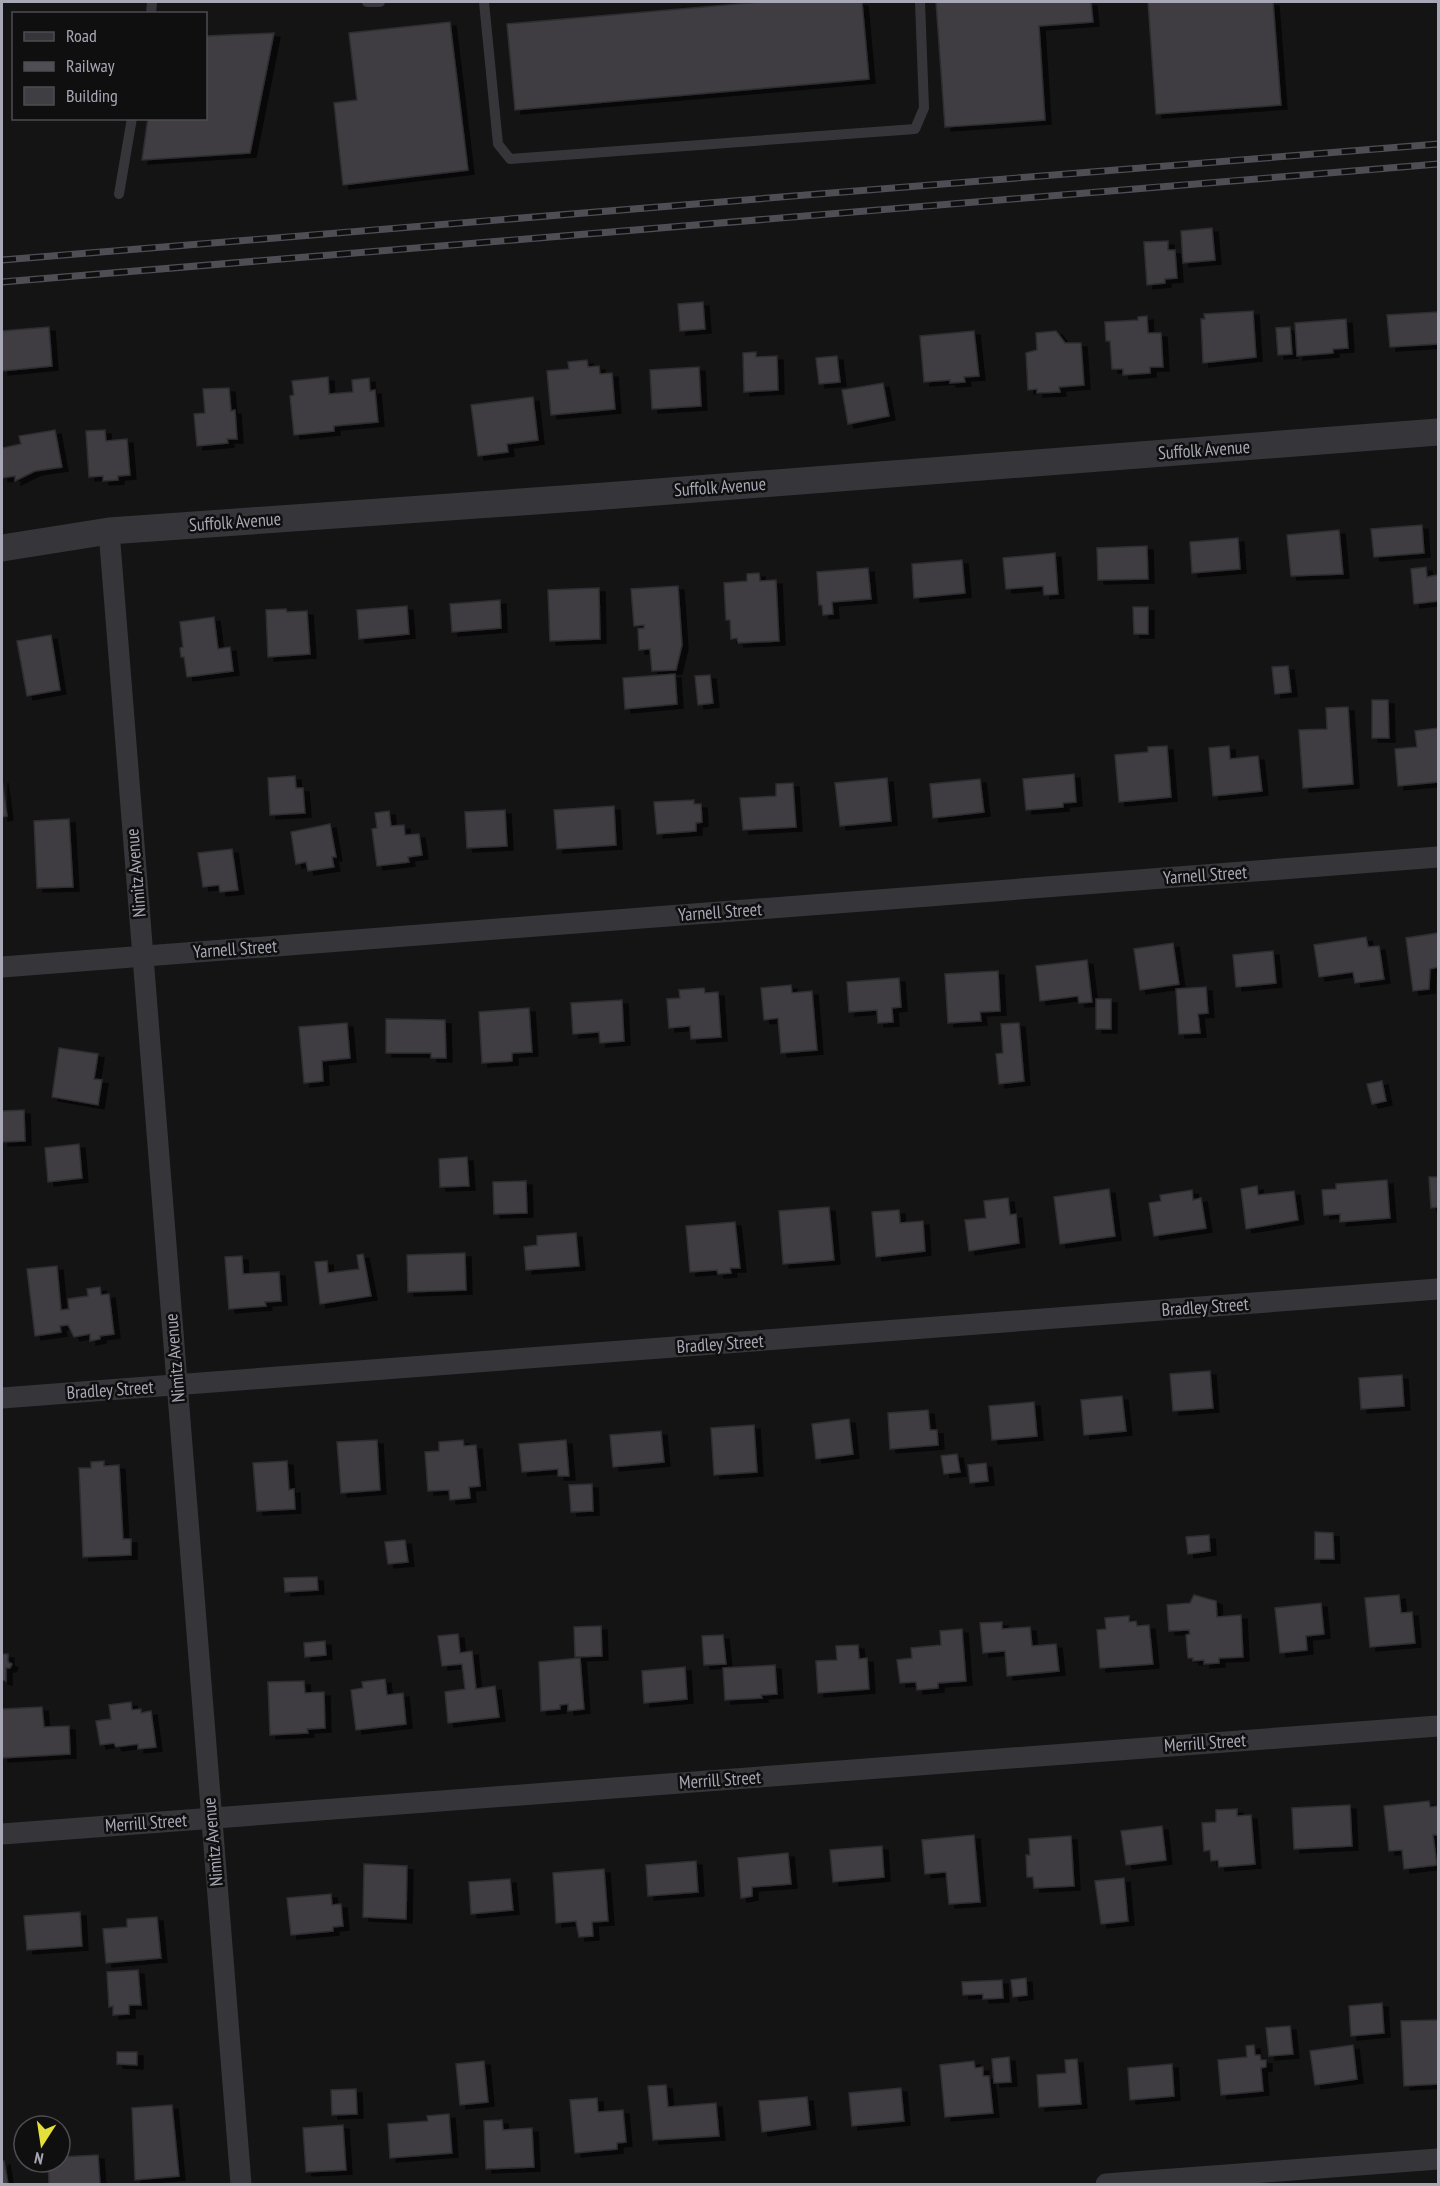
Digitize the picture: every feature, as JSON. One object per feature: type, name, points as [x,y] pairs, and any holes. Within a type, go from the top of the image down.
[{"type":"street","name":"Suffolk Avenue","points":[[2,548],[109,531],[605,496],[1438,432]]},
{"type":"street","name":"Nimitz Avenue","points":[[109,531],[241,2184]]},
{"type":"street","name":"Yarnell Street","points":[[2,967],[1438,857]]},
{"type":"street","name":"Bradley Street","points":[[2,1398],[1438,1289]]},
{"type":"street","name":"Merrill Street","points":[[2,1834],[1438,1726]]},
{"type":"street","points":[[1106,2184],[1438,2159]]},
{"type":"lane","points":[[367,2],[380,2]]},
{"type":"lane","points":[[484,2],[498,144],[510,159],[915,129],[924,108],[920,2]]},
{"type":"lane","points":[[119,194],[132,120]]},
{"type":"building","points":[[761,2],[862,2],[869,79],[515,110],[507,24]]},
{"type":"building","points":[[936,2],[1091,2],[1093,22],[1039,26],[1045,120],[945,127]]},
{"type":"building","points":[[1148,2],[1273,2],[1281,105],[1156,114]]},
{"type":"building","points":[[450,22],[468,170],[343,185],[334,103],[357,100],[349,33]]},
{"type":"building","points":[[274,33],[250,153],[142,160],[148,120],[207,120],[207,36]]},
{"type":"building","points":[[1212,228],[1215,260],[1183,263],[1181,231]]},
{"type":"building","points":[[1168,241],[1168,250],[1175,250],[1177,278],[1165,279],[1165,283],[1147,285],[1144,242]]},
{"type":"building","points":[[703,302],[705,329],[680,331],[678,304]]},
{"type":"building","points":[[1253,311],[1256,357],[1203,363],[1201,319],[1205,319],[1204,314]]},
{"type":"building","points":[[1438,312],[1438,344],[1390,347],[1387,315]]},
{"type":"building","points":[[1147,316],[1148,333],[1161,333],[1163,367],[1150,367],[1150,373],[1123,375],[1123,369],[1112,369],[1110,341],[1106,341],[1105,322],[1138,320],[1138,317]]},
{"type":"building","points":[[1346,319],[1348,348],[1333,349],[1333,353],[1297,356],[1295,323]]},
{"type":"building","points":[[49,327],[52,366],[2,371],[2,331]]},
{"type":"building","points":[[1290,327],[1292,354],[1278,355],[1276,328]]},
{"type":"building","points":[[974,331],[979,376],[964,377],[965,382],[950,383],[950,380],[924,382],[920,336]]},
{"type":"building","points":[[1056,331],[1065,343],[1081,343],[1084,385],[1059,387],[1060,392],[1037,393],[1037,389],[1028,390],[1026,353],[1037,350],[1036,333]]},
{"type":"building","points":[[756,352],[756,357],[777,356],[778,390],[744,392],[743,353]]},
{"type":"building","points":[[837,356],[840,382],[819,384],[816,358]]},
{"type":"building","points":[[587,360],[588,367],[599,366],[600,374],[612,373],[615,409],[551,415],[547,371],[569,369],[568,362]]},
{"type":"building","points":[[699,367],[701,406],[652,409],[650,370]]},
{"type":"building","points":[[328,377],[329,394],[353,392],[352,380],[369,378],[370,391],[375,390],[378,422],[334,426],[334,431],[294,435],[290,396],[294,395],[292,381]]},
{"type":"building","points":[[883,383],[889,416],[848,424],[842,390]]},
{"type":"building","points":[[229,388],[231,411],[235,410],[237,439],[227,439],[228,443],[197,446],[194,414],[205,413],[203,389]]},
{"type":"building","points":[[533,397],[538,440],[507,444],[508,452],[478,456],[471,405]]},
{"type":"building","points":[[55,430],[62,467],[35,471],[15,481],[15,476],[2,478],[2,448],[21,444],[19,436]]},
{"type":"building","points":[[105,430],[106,441],[127,439],[130,475],[118,476],[118,480],[103,481],[103,476],[89,477],[86,431]]},
{"type":"building","points":[[1422,525],[1424,553],[1374,557],[1371,529]]},
{"type":"building","points":[[1339,530],[1343,574],[1291,576],[1287,535]]},
{"type":"building","points":[[1238,538],[1240,569],[1192,573],[1190,542]]},
{"type":"building","points":[[1147,546],[1148,579],[1098,580],[1097,548]]},
{"type":"building","points":[[1055,553],[1058,594],[1044,595],[1043,586],[1006,589],[1003,558]]},
{"type":"building","points":[[962,560],[965,593],[914,598],[912,564]]},
{"type":"building","points":[[1426,567],[1427,577],[1438,575],[1438,601],[1414,604],[1411,569]]},
{"type":"building","points":[[868,568],[871,599],[832,602],[833,614],[823,615],[822,605],[819,605],[817,572]]},
{"type":"building","points":[[759,573],[760,581],[776,580],[779,641],[738,643],[737,638],[731,639],[730,620],[726,620],[724,583],[747,581],[747,574]]},
{"type":"building","points":[[678,586],[682,645],[676,670],[652,671],[650,649],[639,650],[638,629],[644,628],[644,625],[634,626],[631,589]]},
{"type":"building","points":[[599,588],[600,639],[550,641],[548,590]]},
{"type":"building","points":[[500,600],[501,628],[452,632],[450,604]]},
{"type":"building","points":[[407,606],[409,634],[359,639],[357,610]]},
{"type":"building","points":[[1133,607],[1148,607],[1148,634],[1134,634]]},
{"type":"building","points":[[286,609],[287,612],[307,611],[310,654],[268,657],[266,610]]},
{"type":"building","points":[[214,617],[218,649],[230,647],[233,671],[187,677],[184,657],[181,657],[180,648],[183,647],[180,622]]},
{"type":"building","points":[[51,635],[60,690],[27,696],[17,641]]},
{"type":"building","points":[[1288,666],[1291,692],[1275,694],[1272,667]]},
{"type":"building","points":[[675,674],[677,704],[625,709],[623,678]]},
{"type":"building","points":[[710,675],[713,703],[698,705],[695,676]]},
{"type":"building","points":[[1372,700],[1388,700],[1389,738],[1372,738]]},
{"type":"building","points":[[1348,707],[1353,784],[1303,788],[1299,730],[1327,729],[1326,708]]},
{"type":"building","points":[[1438,728],[1438,782],[1398,786],[1395,749],[1417,747],[1415,731]]},
{"type":"building","points":[[1167,746],[1171,797],[1119,802],[1115,755],[1148,752],[1148,747]]},
{"type":"building","points":[[1229,746],[1230,759],[1258,756],[1262,791],[1213,796],[1209,748]]},
{"type":"building","points":[[1074,774],[1076,802],[1063,803],[1063,807],[1026,810],[1023,779]]},
{"type":"building","points":[[295,776],[296,788],[303,788],[305,813],[270,815],[268,778]]},
{"type":"building","points":[[887,778],[891,821],[840,826],[835,783]]},
{"type":"building","points":[[2,779],[7,816],[2,817]]},
{"type":"building","points":[[980,779],[984,812],[933,818],[930,784]]},
{"type":"building","points":[[793,783],[796,827],[743,830],[740,798],[776,796],[776,784]]},
{"type":"building","points":[[694,800],[694,804],[701,804],[702,822],[696,823],[696,831],[657,834],[654,802]]},
{"type":"building","points":[[614,806],[616,845],[557,849],[554,810]]},
{"type":"building","points":[[505,810],[507,846],[467,848],[465,812]]},
{"type":"building","points":[[389,811],[391,826],[404,825],[405,835],[419,834],[422,855],[408,857],[409,862],[377,866],[372,829],[377,828],[375,813]]},
{"type":"building","points":[[69,819],[73,887],[37,888],[34,821]]},
{"type":"building","points":[[330,824],[336,857],[332,857],[334,867],[308,871],[306,862],[296,864],[291,832]]},
{"type":"building","points":[[232,849],[238,890],[220,892],[219,885],[203,887],[198,853]]},
{"type":"building","points":[[1438,933],[1438,967],[1430,969],[1429,989],[1413,991],[1406,938]]},
{"type":"building","points":[[1366,937],[1368,947],[1379,946],[1384,979],[1355,983],[1353,972],[1319,977],[1314,945]]},
{"type":"building","points":[[1173,943],[1179,984],[1140,990],[1134,949]]},
{"type":"building","points":[[1273,951],[1276,983],[1236,987],[1233,955]]},
{"type":"building","points":[[1087,960],[1092,1002],[1079,1003],[1078,996],[1040,1001],[1036,966]]},
{"type":"building","points":[[998,971],[1000,1011],[980,1012],[981,1021],[948,1023],[945,974]]},
{"type":"building","points":[[899,978],[901,1007],[892,1008],[893,1022],[878,1023],[877,1010],[849,1012],[847,982]]},
{"type":"building","points":[[791,985],[792,993],[812,991],[817,1050],[781,1053],[778,1018],[764,1020],[761,988]]},
{"type":"building","points":[[1206,987],[1208,1013],[1198,1014],[1200,1033],[1179,1034],[1176,989]]},
{"type":"building","points":[[704,988],[705,993],[718,992],[721,1037],[691,1039],[690,1026],[669,1028],[667,999],[680,998],[679,990]]},
{"type":"building","points":[[1096,999],[1111,999],[1111,1029],[1096,1029]]},
{"type":"building","points":[[622,1000],[624,1041],[600,1043],[599,1032],[573,1034],[571,1003]]},
{"type":"building","points":[[529,1008],[532,1052],[512,1053],[512,1061],[482,1063],[479,1012]]},
{"type":"building","points":[[386,1019],[445,1020],[446,1058],[431,1058],[431,1053],[386,1053]]},
{"type":"building","points":[[347,1023],[350,1058],[322,1061],[323,1081],[304,1083],[299,1027]]},
{"type":"building","points":[[1019,1023],[1024,1081],[999,1084],[996,1054],[1003,1053],[1001,1024]]},
{"type":"building","points":[[59,1048],[98,1054],[94,1079],[102,1080],[98,1105],[52,1097]]},
{"type":"building","points":[[1382,1081],[1386,1101],[1372,1104],[1367,1084]]},
{"type":"building","points":[[24,1110],[25,1141],[2,1142],[2,1111]]},
{"type":"building","points":[[79,1144],[82,1178],[48,1182],[45,1148]]},
{"type":"building","points":[[467,1157],[469,1186],[440,1187],[439,1159]]},
{"type":"building","points":[[1429,1177],[1438,1177],[1438,1207],[1431,1208]]},
{"type":"building","points":[[1387,1180],[1390,1218],[1340,1222],[1340,1214],[1324,1215],[1322,1190],[1336,1189],[1336,1184]]},
{"type":"building","points":[[526,1181],[527,1213],[494,1214],[493,1182]]},
{"type":"building","points":[[1257,1186],[1258,1195],[1294,1191],[1298,1220],[1246,1229],[1241,1189]]},
{"type":"building","points":[[1109,1189],[1115,1236],[1060,1244],[1054,1197]]},
{"type":"building","points":[[1192,1190],[1193,1200],[1201,1198],[1206,1228],[1154,1236],[1149,1203],[1161,1201],[1160,1195]]},
{"type":"building","points":[[1008,1198],[1010,1215],[1016,1214],[1019,1243],[969,1251],[965,1220],[986,1218],[984,1201]]},
{"type":"building","points":[[829,1207],[834,1260],[783,1264],[779,1211]]},
{"type":"building","points":[[899,1210],[900,1223],[923,1221],[925,1251],[876,1257],[872,1212]]},
{"type":"building","points":[[735,1222],[740,1268],[730,1268],[731,1273],[718,1274],[717,1270],[690,1272],[686,1226]]},
{"type":"building","points":[[576,1233],[579,1266],[526,1270],[524,1247],[537,1245],[537,1236]]},
{"type":"building","points":[[465,1253],[466,1290],[408,1292],[407,1255]]},
{"type":"building","points":[[363,1254],[371,1296],[320,1304],[315,1262],[327,1261],[328,1273],[359,1269],[357,1255]]},
{"type":"building","points":[[242,1256],[243,1274],[279,1272],[281,1301],[265,1302],[266,1306],[229,1309],[225,1257]]},
{"type":"building","points":[[57,1266],[61,1310],[69,1309],[68,1299],[88,1296],[87,1289],[100,1287],[101,1295],[109,1294],[114,1334],[100,1336],[100,1339],[90,1341],[90,1334],[74,1337],[68,1325],[60,1326],[61,1332],[35,1336],[27,1269]]},
{"type":"building","points":[[1210,1371],[1213,1408],[1173,1411],[1170,1374]]},
{"type":"building","points":[[1402,1375],[1404,1406],[1361,1409],[1359,1378]]},
{"type":"building","points":[[1122,1396],[1126,1431],[1084,1435],[1081,1400]]},
{"type":"building","points":[[1034,1402],[1037,1436],[992,1440],[989,1406]]},
{"type":"building","points":[[928,1410],[930,1430],[937,1430],[938,1445],[890,1449],[888,1413]]},
{"type":"building","points":[[849,1419],[853,1454],[816,1459],[812,1424]]},
{"type":"building","points":[[754,1425],[757,1472],[714,1475],[711,1428]]},
{"type":"building","points":[[661,1431],[664,1462],[613,1467],[610,1435]]},
{"type":"building","points":[[377,1440],[380,1490],[341,1493],[337,1442]]},
{"type":"building","points":[[463,1440],[464,1446],[476,1445],[480,1486],[469,1487],[470,1498],[450,1500],[449,1490],[428,1491],[425,1452],[439,1451],[439,1442]]},
{"type":"building","points":[[566,1440],[569,1476],[558,1476],[558,1469],[522,1472],[519,1444]]},
{"type":"building","points":[[957,1454],[960,1472],[944,1474],[941,1456]]},
{"type":"building","points":[[104,1461],[104,1466],[119,1465],[123,1539],[131,1539],[131,1555],[83,1557],[79,1468],[91,1468],[91,1462]]},
{"type":"building","points":[[287,1461],[289,1490],[294,1489],[295,1509],[257,1511],[253,1463]]},
{"type":"building","points":[[986,1463],[988,1481],[970,1483],[968,1465]]},
{"type":"building","points":[[592,1484],[593,1511],[571,1512],[569,1485]]},
{"type":"building","points":[[1315,1532],[1333,1533],[1334,1559],[1315,1559]]},
{"type":"building","points":[[1209,1535],[1210,1551],[1188,1554],[1186,1537]]},
{"type":"building","points":[[405,1540],[408,1562],[388,1564],[385,1542]]},
{"type":"building","points":[[317,1577],[318,1590],[285,1592],[284,1578]]},
{"type":"building","points":[[1194,1595],[1216,1601],[1217,1617],[1241,1615],[1243,1657],[1219,1658],[1219,1663],[1204,1664],[1204,1660],[1193,1661],[1193,1658],[1188,1658],[1186,1635],[1190,1634],[1189,1630],[1169,1631],[1167,1605],[1190,1603]]},
{"type":"building","points":[[1399,1595],[1401,1613],[1412,1612],[1415,1643],[1370,1647],[1365,1598]]},
{"type":"building","points":[[1321,1603],[1324,1634],[1306,1636],[1307,1650],[1280,1653],[1275,1608]]},
{"type":"building","points":[[1129,1616],[1129,1622],[1136,1621],[1137,1626],[1149,1625],[1153,1664],[1100,1668],[1097,1630],[1106,1629],[1105,1618]]},
{"type":"building","points":[[1002,1622],[1002,1629],[1030,1627],[1032,1646],[1056,1644],[1059,1671],[1007,1676],[1005,1651],[983,1653],[980,1623]]},
{"type":"building","points":[[601,1626],[602,1656],[575,1657],[574,1627]]},
{"type":"building","points":[[962,1629],[966,1681],[938,1683],[938,1688],[917,1690],[916,1682],[900,1683],[897,1660],[912,1658],[911,1648],[941,1645],[940,1631]]},
{"type":"building","points":[[458,1634],[460,1653],[472,1651],[476,1689],[495,1686],[499,1717],[448,1723],[445,1692],[465,1689],[462,1664],[442,1666],[438,1636]]},
{"type":"building","points":[[723,1635],[726,1664],[704,1665],[702,1636]]},
{"type":"building","points":[[325,1641],[326,1655],[305,1657],[304,1643]]},
{"type":"building","points":[[858,1645],[859,1659],[867,1658],[869,1689],[818,1693],[816,1661],[837,1660],[836,1646]]},
{"type":"building","points":[[2,1654],[8,1654],[8,1662],[12,1664],[10,1668],[6,1668],[6,1681],[2,1680]]},
{"type":"building","points":[[580,1658],[584,1709],[568,1711],[568,1704],[560,1705],[560,1709],[541,1711],[539,1662]]},
{"type":"building","points":[[775,1665],[777,1694],[761,1695],[762,1698],[725,1700],[723,1668]]},
{"type":"building","points":[[685,1667],[687,1699],[644,1703],[642,1671]]},
{"type":"building","points":[[385,1679],[387,1695],[403,1693],[406,1724],[356,1730],[351,1690],[363,1688],[362,1682]]},
{"type":"building","points":[[304,1681],[305,1693],[324,1692],[325,1728],[307,1729],[308,1733],[270,1735],[268,1682]]},
{"type":"building","points":[[131,1702],[132,1710],[141,1709],[141,1713],[151,1711],[156,1747],[138,1749],[138,1744],[116,1747],[114,1743],[100,1745],[96,1721],[111,1719],[109,1705]]},
{"type":"building","points":[[42,1707],[44,1727],[69,1726],[70,1754],[2,1758],[2,1709]]},
{"type":"building","points":[[1429,1801],[1430,1807],[1438,1806],[1438,1835],[1433,1835],[1437,1865],[1404,1869],[1402,1850],[1389,1851],[1384,1806]]},
{"type":"building","points":[[1350,1805],[1352,1846],[1294,1849],[1292,1808]]},
{"type":"building","points":[[1237,1809],[1237,1816],[1251,1815],[1255,1864],[1219,1867],[1218,1860],[1211,1861],[1210,1850],[1204,1851],[1202,1823],[1216,1822],[1216,1810]]},
{"type":"building","points":[[1162,1826],[1166,1860],[1126,1865],[1121,1831]]},
{"type":"building","points":[[974,1835],[980,1902],[949,1904],[946,1872],[925,1874],[922,1840]]},
{"type":"building","points":[[1071,1836],[1074,1886],[1034,1888],[1033,1877],[1027,1877],[1026,1855],[1030,1855],[1029,1839]]},
{"type":"building","points":[[882,1846],[884,1877],[833,1882],[830,1850]]},
{"type":"building","points":[[788,1853],[791,1884],[752,1887],[752,1896],[741,1898],[738,1858]]},
{"type":"building","points":[[696,1861],[698,1892],[648,1896],[646,1865]]},
{"type":"building","points":[[364,1864],[407,1866],[406,1919],[363,1917]]},
{"type":"building","points":[[604,1869],[608,1921],[592,1922],[593,1936],[579,1937],[576,1921],[556,1923],[553,1873]]},
{"type":"building","points":[[1124,1878],[1128,1921],[1101,1924],[1095,1881]]},
{"type":"building","points":[[510,1879],[513,1910],[471,1914],[469,1882]]},
{"type":"building","points":[[331,1894],[332,1905],[341,1904],[343,1926],[333,1927],[333,1931],[291,1935],[287,1898]]},
{"type":"building","points":[[80,1912],[82,1946],[27,1950],[24,1916]]},
{"type":"building","points":[[157,1917],[161,1958],[106,1963],[103,1929],[127,1927],[127,1919]]},
{"type":"building","points":[[138,1970],[141,2005],[129,2005],[129,2014],[113,2015],[113,2006],[109,2007],[107,1972]]},
{"type":"building","points":[[1026,1978],[1027,1995],[1013,1997],[1011,1980]]},
{"type":"building","points":[[1002,1980],[1003,1998],[983,1999],[983,1994],[963,1995],[962,1982]]},
{"type":"building","points":[[1382,2003],[1384,2033],[1351,2036],[1349,2006]]},
{"type":"building","points":[[1438,2020],[1438,2084],[1404,2086],[1401,2021]]},
{"type":"building","points":[[1290,2026],[1293,2054],[1269,2056],[1266,2028]]},
{"type":"building","points":[[1254,2045],[1255,2055],[1260,2055],[1261,2060],[1266,2060],[1266,2067],[1261,2068],[1263,2091],[1221,2095],[1218,2060],[1247,2057],[1246,2046]]},
{"type":"building","points":[[1353,2045],[1357,2079],[1315,2085],[1310,2051]]},
{"type":"building","points":[[117,2052],[137,2052],[137,2065],[117,2064]]},
{"type":"building","points":[[1009,2057],[1011,2082],[994,2083],[992,2059]]},
{"type":"building","points":[[1077,2059],[1081,2104],[1039,2107],[1037,2075],[1066,2073],[1065,2060]]},
{"type":"building","points":[[484,2061],[488,2102],[460,2105],[456,2064]]},
{"type":"building","points":[[974,2061],[975,2068],[983,2067],[983,2076],[989,2076],[993,2113],[945,2117],[940,2065]]},
{"type":"building","points":[[1172,2064],[1174,2096],[1130,2100],[1128,2068]]},
{"type":"building","points":[[666,2085],[668,2107],[716,2103],[719,2136],[653,2140],[648,2086]]},
{"type":"building","points":[[901,2088],[904,2121],[852,2126],[849,2093]]},
{"type":"building","points":[[356,2089],[357,2114],[332,2115],[331,2090]]},
{"type":"building","points":[[807,2097],[810,2125],[762,2132],[759,2101]]},
{"type":"building","points":[[597,2098],[598,2112],[623,2110],[626,2142],[617,2143],[617,2149],[575,2153],[570,2100]]},
{"type":"building","points":[[172,2105],[179,2176],[135,2180],[132,2108]]},
{"type":"building","points":[[449,2114],[452,2153],[390,2158],[388,2124],[428,2121],[427,2116]]},
{"type":"building","points":[[502,2120],[503,2130],[532,2128],[534,2167],[486,2169],[484,2121]]},
{"type":"building","points":[[343,2125],[346,2170],[306,2172],[303,2128]]},
{"type":"building","points":[[98,2155],[100,2184],[49,2184],[49,2174],[72,2174],[72,2156]]},
{"type":"building","points":[[4,2161],[8,2184],[2,2184],[2,2162]]},
{"type":"railway","points":[[2,260],[1438,144]]},
{"type":"railway","points":[[2,282],[1438,164]]}]
